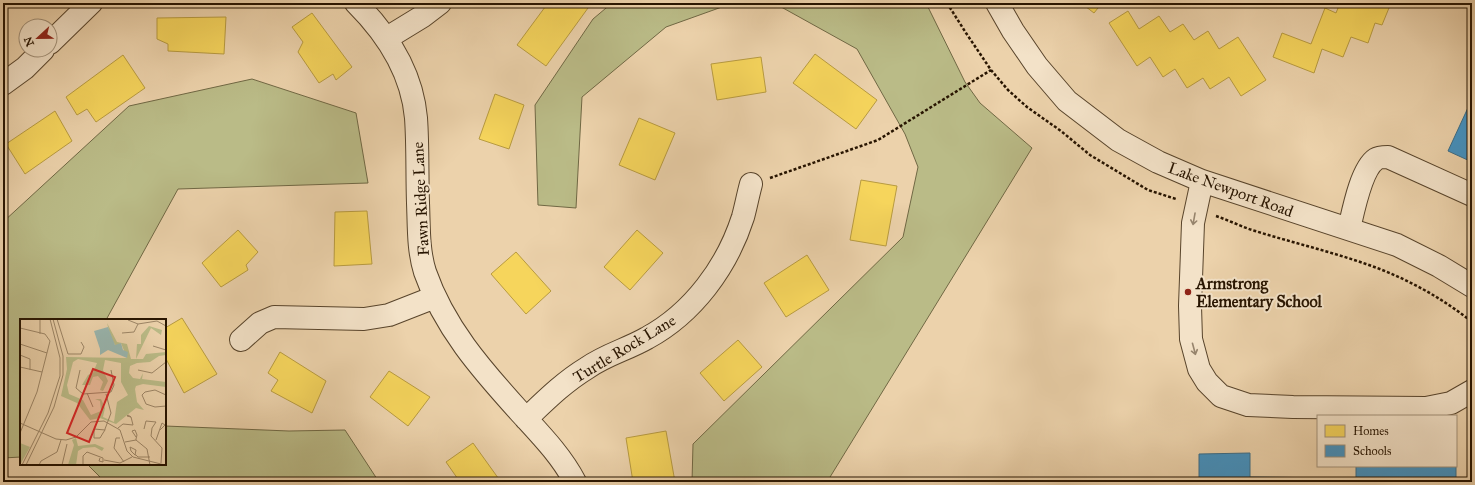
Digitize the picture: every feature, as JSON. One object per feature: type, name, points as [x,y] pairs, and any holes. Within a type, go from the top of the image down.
[{"type":"street","points":[[58,35],[91,3]]},
{"type":"street","name":"Fawn Ridge Lane","points":[[356,3],[387,38],[400,62],[410,87],[416,117],[419,242],[425,271],[435,297],[451,328],[467,351],[560,456],[575,482]]},
{"type":"street","points":[[387,38],[423,16],[440,3]]},
{"type":"street","name":"Lake Newport Road","points":[[997,3],[1013,31],[1037,66],[1067,101],[1118,140],[1158,162],[1202,181],[1397,245],[1439,266],[1472,286]]},
{"type":"street","points":[[3,84],[25,68],[35,58]]},
{"type":"street","points":[[1349,229],[1366,170],[1376,159],[1382,157],[1388,157],[1472,195]]},
{"type":"street","points":[[1202,181],[1193,223],[1190,306],[1191,339],[1200,369],[1207,382],[1221,396],[1248,405],[1294,407],[1426,408],[1450,403],[1472,391]]},
{"type":"street","name":"Turtle Rock Lane","points":[[526,419],[562,385],[588,366],[648,338],[670,324],[694,303],[718,270],[730,249],[743,217],[751,184]]},
{"type":"street","points":[[241,340],[260,323],[274,317],[364,319],[389,315],[435,297]]},
{"type":"path","points":[[751,184],[878,140],[991,70]]},
{"type":"path","points":[[1196,208],[1251,230],[1333,253],[1381,270],[1430,294],[1458,311],[1472,322]]},
{"type":"green space","points":[[612,3],[733,3],[666,27],[582,97],[576,208],[538,205],[535,105],[593,19]]},
{"type":"green space","points":[[774,3],[926,3],[965,82],[980,103],[1032,148],[827,482],[692,482],[693,444],[903,237],[918,167],[905,134],[857,49]]},
{"type":"green space","points":[[252,79],[356,113],[368,183],[178,189],[107,319],[20,319],[20,457],[3,458],[3,222],[129,106]]},
{"type":"green space","points":[[166,426],[289,431],[345,430],[379,482],[105,482],[88,465],[166,465]]},
{"type":"building: Homes","points":[[548,3],[581,3],[588,8],[546,66],[517,45]]},
{"type":"building: Homes","points":[[1081,3],[1102,3],[1094,13]]},
{"type":"building: Homes","points":[[1340,3],[1391,3],[1382,25],[1375,23],[1368,43],[1351,37],[1343,57],[1322,49],[1314,73],[1273,57],[1282,33],[1311,44],[1325,8],[1336,13]]},
{"type":"building: Homes","points":[[1128,11],[1139,29],[1159,16],[1170,32],[1183,24],[1194,40],[1208,31],[1219,49],[1238,37],[1266,80],[1241,96],[1229,77],[1210,89],[1203,78],[1187,88],[1175,69],[1163,77],[1150,57],[1137,66],[1109,23]]},
{"type":"building: Homes","points":[[312,13],[352,67],[336,80],[333,74],[319,83],[298,52],[303,42],[292,27]]},
{"type":"building: Homes","points":[[226,17],[224,54],[168,51],[168,44],[157,39],[157,18]]},
{"type":"building: Homes","points":[[815,54],[877,100],[856,129],[793,83]]},
{"type":"building: Homes","points":[[123,55],[145,88],[96,122],[87,109],[77,115],[66,97]]},
{"type":"building: Homes","points":[[761,57],[766,92],[717,100],[711,64]]},
{"type":"building: Homes","points":[[495,94],[524,105],[509,149],[479,139]]},
{"type":"building: Homes","points":[[55,111],[72,141],[25,174],[6,144]]},
{"type":"building: Homes","points":[[639,118],[675,133],[655,180],[619,165]]},
{"type":"building: Homes","points":[[861,180],[897,186],[886,246],[850,240]]},
{"type":"building: Homes","points":[[367,211],[372,264],[334,266],[335,212]]},
{"type":"building: Homes","points":[[238,230],[258,252],[246,265],[248,270],[221,287],[202,263]]},
{"type":"building: Homes","points":[[637,230],[663,253],[630,290],[604,267]]},
{"type":"building: Homes","points":[[516,252],[551,291],[526,314],[491,274]]},
{"type":"building: Homes","points":[[807,255],[829,290],[786,317],[764,283]]},
{"type":"building: Homes","points":[[182,318],[217,374],[184,393],[166,359],[166,327]]},
{"type":"building: Homes","points":[[738,340],[762,367],[724,401],[700,373]]},
{"type":"building: Homes","points":[[280,352],[326,381],[312,413],[271,391],[278,380],[268,373]]},
{"type":"building: Homes","points":[[389,371],[430,397],[408,426],[370,397]]},
{"type":"building: Homes","points":[[666,431],[675,482],[633,482],[626,438]]},
{"type":"building: Homes","points":[[473,443],[501,482],[460,482],[446,462]]},
{"type":"building: Schools","points":[[1472,99],[1472,162],[1448,151]]},
{"type":"building: Schools","points":[[1250,453],[1250,477],[1338,478],[1337,482],[1199,482],[1199,454]]},
{"type":"building: Schools","points":[[1356,467],[1456,467],[1456,482],[1356,482]]},
{"type":"place","name":"Armstrong Elementary School","points":[[1188,292]]}]
